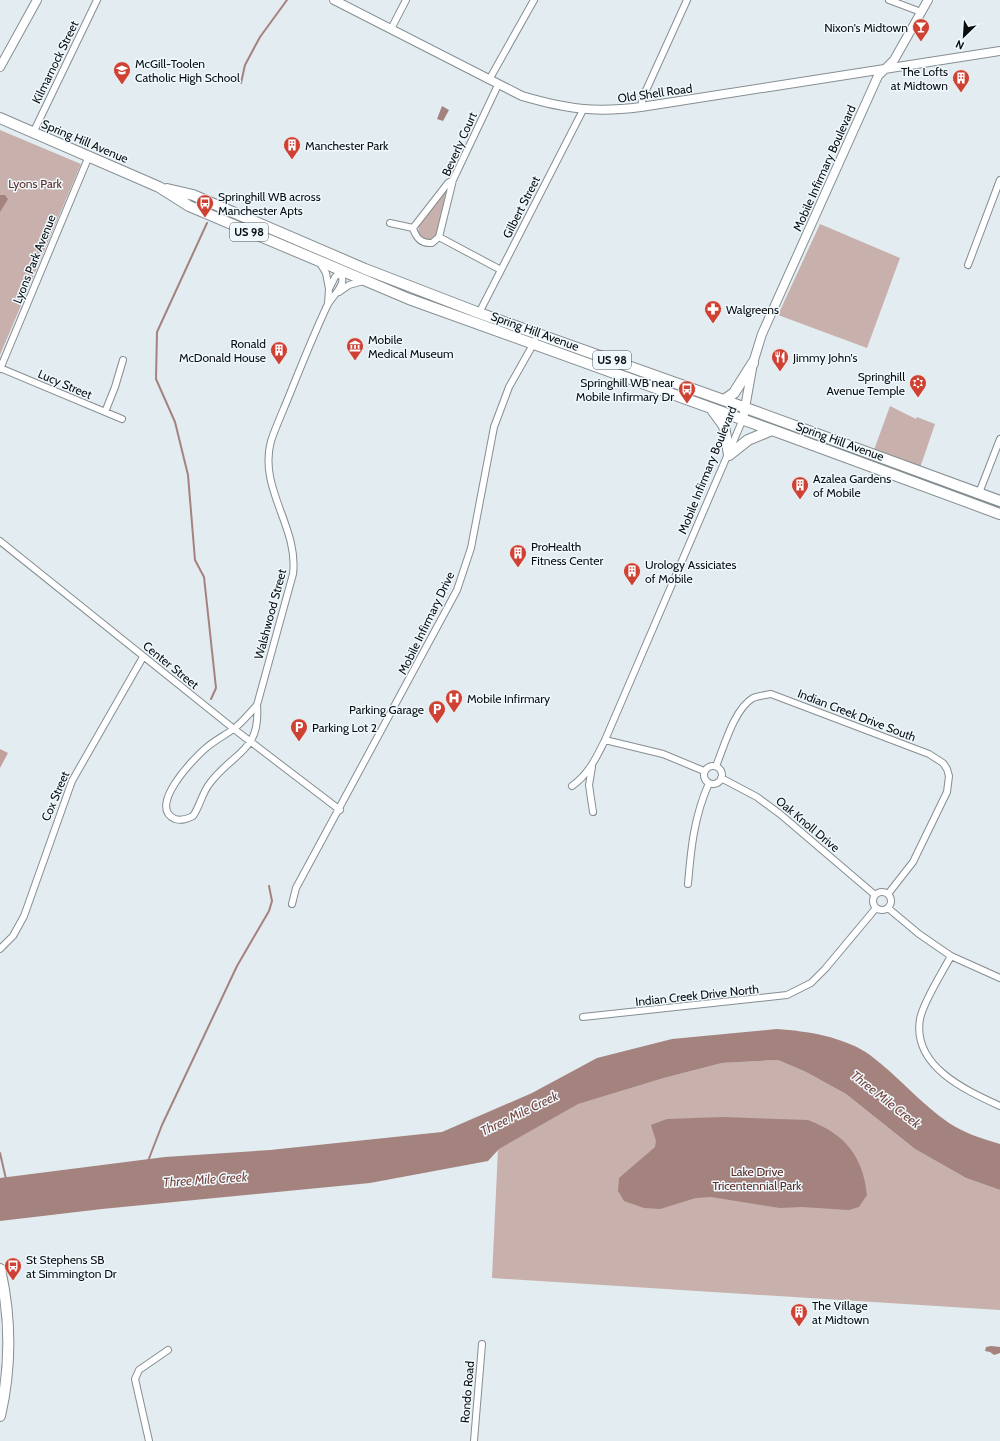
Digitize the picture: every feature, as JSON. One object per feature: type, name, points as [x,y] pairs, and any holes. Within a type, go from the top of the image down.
[{"type":"main road","name":"Spring Hill Avenue","points":[[0,118],[159,187],[189,206],[341,272],[533,345],[743,419],[1000,514]]},
{"type":"main road","name":"Spring Hill Avenue","points":[[159,187],[193,195],[346,261],[479,313],[724,400],[1000,501]]},
{"type":"main road","points":[[724,400],[734,393],[753,363]]},
{"type":"main road","points":[[711,408],[724,426],[729,455],[748,440],[772,430]]},
{"type":"main road","points":[[0,1269],[4,1287],[9,1336],[9,1366],[0,1416]]},
{"type":"street","points":[[0,67],[37,0]]},
{"type":"street","name":"Kilmarnock Street","points":[[33,133],[96,0]]},
{"type":"street","name":"Old Shell Road","points":[[334,0],[522,96],[552,105],[583,110],[607,111],[641,108],[1000,51]]},
{"type":"street","points":[[391,29],[406,0]]},
{"type":"street","points":[[489,80],[534,0]]},
{"type":"street","points":[[641,108],[643,97],[687,0]]},
{"type":"street","points":[[888,0],[921,12]]},
{"type":"street","name":"Mobile Infirmary Boulevard","points":[[572,786],[581,780],[592,767],[605,740],[729,455],[746,408],[753,363],[762,334],[877,78],[894,60],[928,0]]},
{"type":"street","name":"Beverly Court","points":[[439,237],[453,180],[498,85]]},
{"type":"street","name":"Gilbert Street","points":[[479,313],[583,110]]},
{"type":"street","name":"Lyons Park Avenue","points":[[0,369],[89,156]]},
{"type":"street","points":[[413,228],[448,183],[453,180]]},
{"type":"street","points":[[968,265],[1000,180]]},
{"type":"street","points":[[390,223],[413,228]]},
{"type":"street","points":[[413,228],[421,241],[432,243],[439,237],[501,270]]},
{"type":"street","name":"Walshwood Street","points":[[329,289],[334,277],[341,272],[346,261]]},
{"type":"street","name":"Walshwood Street","points":[[257,705],[234,729],[218,738],[194,759],[176,783],[165,804],[167,811],[174,818],[180,820],[193,816],[209,784],[251,743],[257,723],[257,705],[293,574],[294,561],[292,544],[271,488],[268,464],[269,453],[285,406],[328,304],[329,289],[326,273],[320,263]]},
{"type":"street","name":"Walshwood Street","points":[[338,293],[343,280],[341,272]]},
{"type":"street","name":"Walshwood Street","points":[[328,304],[348,284],[364,281]]},
{"type":"street","name":"Mobile Infirmary Drive","points":[[292,904],[296,888],[340,810],[457,590],[471,548],[494,427],[509,387],[538,334]]},
{"type":"street","points":[[105,412],[115,387],[123,360]]},
{"type":"street","name":"Lucy Street","points":[[0,369],[122,420]]},
{"type":"street","points":[[979,493],[1000,439]]},
{"type":"street","name":"Center Street","points":[[0,541],[251,743],[330,804],[340,810]]},
{"type":"street","name":"Cox Street","points":[[0,949],[13,936],[24,916],[72,781],[143,657]]},
{"type":"street","name":"Indian Creek Drive South","points":[[716,766],[737,717],[743,707],[754,698],[772,694],[929,754],[943,762],[949,776],[947,792],[926,838],[913,862],[888,894]]},
{"type":"street","points":[[605,740],[663,754],[704,771]]},
{"type":"street","points":[[708,766],[716,766],[722,773],[721,778],[715,784],[709,783],[703,776],[704,771],[708,766]]},
{"type":"street","name":"Mobile Infirmary Boulevard","points":[[592,767],[590,791],[593,812]]},
{"type":"street","name":"Oak Knoll Drive","points":[[721,778],[757,797],[768,805],[875,896]]},
{"type":"street","points":[[688,884],[693,832],[701,802],[709,783]]},
{"type":"street","points":[[880,892],[888,894],[891,900],[888,908],[880,910],[876,908],[873,900],[880,892]]},
{"type":"street","name":"Indian Creek Drive North","points":[[583,1017],[787,996],[810,983],[825,969],[876,908]]},
{"type":"street","points":[[888,908],[920,934],[951,956],[1000,978]]},
{"type":"street","points":[[951,956],[935,985],[920,1018],[920,1041],[926,1056],[959,1086],[1000,1106]]},
{"type":"street","name":"Rondo Road","points":[[474,1441],[482,1344]]},
{"type":"street","points":[[149,1441],[135,1379],[139,1370],[168,1350]]},
{"type":"green space","name":"Lyons Park","points":[[0,130],[81,164],[0,355]]},
{"type":"green space","points":[[445,193],[447,195],[437,234],[432,239],[425,240],[418,235],[419,225]]},
{"type":"green space","points":[[820,224],[900,258],[867,348],[778,315]]},
{"type":"green space","points":[[890,406],[916,419],[917,417],[935,424],[920,468],[874,450]]},
{"type":"green space","name":"Lake Drive Tricentennial Park","points":[[778,1060],[806,1072],[846,1094],[915,1149],[966,1178],[1000,1190],[1000,1310],[492,1278],[498,1149],[577,1104],[664,1078],[722,1063]]},
{"type":"shaded area","points":[[0,749],[8,753],[0,768]]},
{"type":"water","points":[[442,106],[449,110],[443,121],[437,119]]},
{"type":"water","points":[[0,195],[5,195],[8,199],[0,212]]},
{"type":"water","name":"Three Mile Creek","points":[[777,1029],[813,1033],[837,1039],[860,1049],[880,1063],[949,1123],[967,1133],[1000,1144],[1000,1190],[966,1178],[915,1149],[846,1094],[806,1072],[778,1060],[722,1063],[664,1078],[578,1104],[499,1149],[488,1161],[370,1183],[102,1209],[0,1221],[0,1178],[165,1157],[270,1150],[442,1132],[532,1093],[597,1058],[672,1039]]},
{"type":"water","points":[[723,1117],[808,1120],[821,1126],[832,1132],[850,1148],[861,1169],[867,1195],[859,1207],[849,1210],[802,1207],[780,1208],[711,1197],[696,1198],[660,1209],[644,1208],[624,1201],[618,1191],[619,1178],[655,1147],[656,1141],[651,1125],[667,1119]]},
{"type":"water","points":[[986,1347],[1000,1347],[1000,1353],[994,1355],[985,1351]]},
{"type":"waterway","points":[[241,83],[245,65],[260,37],[287,0]]},
{"type":"waterway","points":[[207,223],[157,332],[156,379],[175,422],[188,475],[195,560],[204,577],[216,688],[211,699]]},
{"type":"waterway","points":[[148,1161],[162,1125],[237,966],[269,911],[272,901],[269,886]]},
{"type":"waterway","points":[[0,1153],[6,1179]]},
{"type":"place","name":"Nixon's Midtown","points":[[921,42]]},
{"type":"place","name":"McGill-Toolen Catholic High School","points":[[122,85]]},
{"type":"place","name":"The Lofts at Midtown","points":[[961,93]]},
{"type":"place","name":"Manchester Park","points":[[292,160]]},
{"type":"place","name":"Springhill WB across Manchester Apts","points":[[205,218]]},
{"type":"place","name":"Walgreens","points":[[713,324]]},
{"type":"place","name":"Mobile Medical Museum","points":[[355,361]]},
{"type":"place","name":"Ronald McDonald House","points":[[279,365]]},
{"type":"place","name":"Jimmy John's","points":[[780,372]]},
{"type":"place","name":"Springhill Avenue Temple","points":[[918,398]]},
{"type":"place","name":"Springhill WB near Mobile Infirmary Dr","points":[[687,404]]},
{"type":"place","name":"Azalea Gardens of Mobile","points":[[800,500]]},
{"type":"place","name":"ProHealth Fitness Center","points":[[518,568]]},
{"type":"place","name":"Urology Assiciates of Mobile","points":[[632,586]]},
{"type":"place","name":"Mobile Infirmary","points":[[454,713]]},
{"type":"place","name":"Parking Garage","points":[[437,724]]},
{"type":"place","name":"Parking Lot 2","points":[[299,742]]},
{"type":"place","name":"St Stephens SB at Simmington Dr","points":[[13,1281]]},
{"type":"place","name":"The Village at Midtown","points":[[799,1327]]}]
